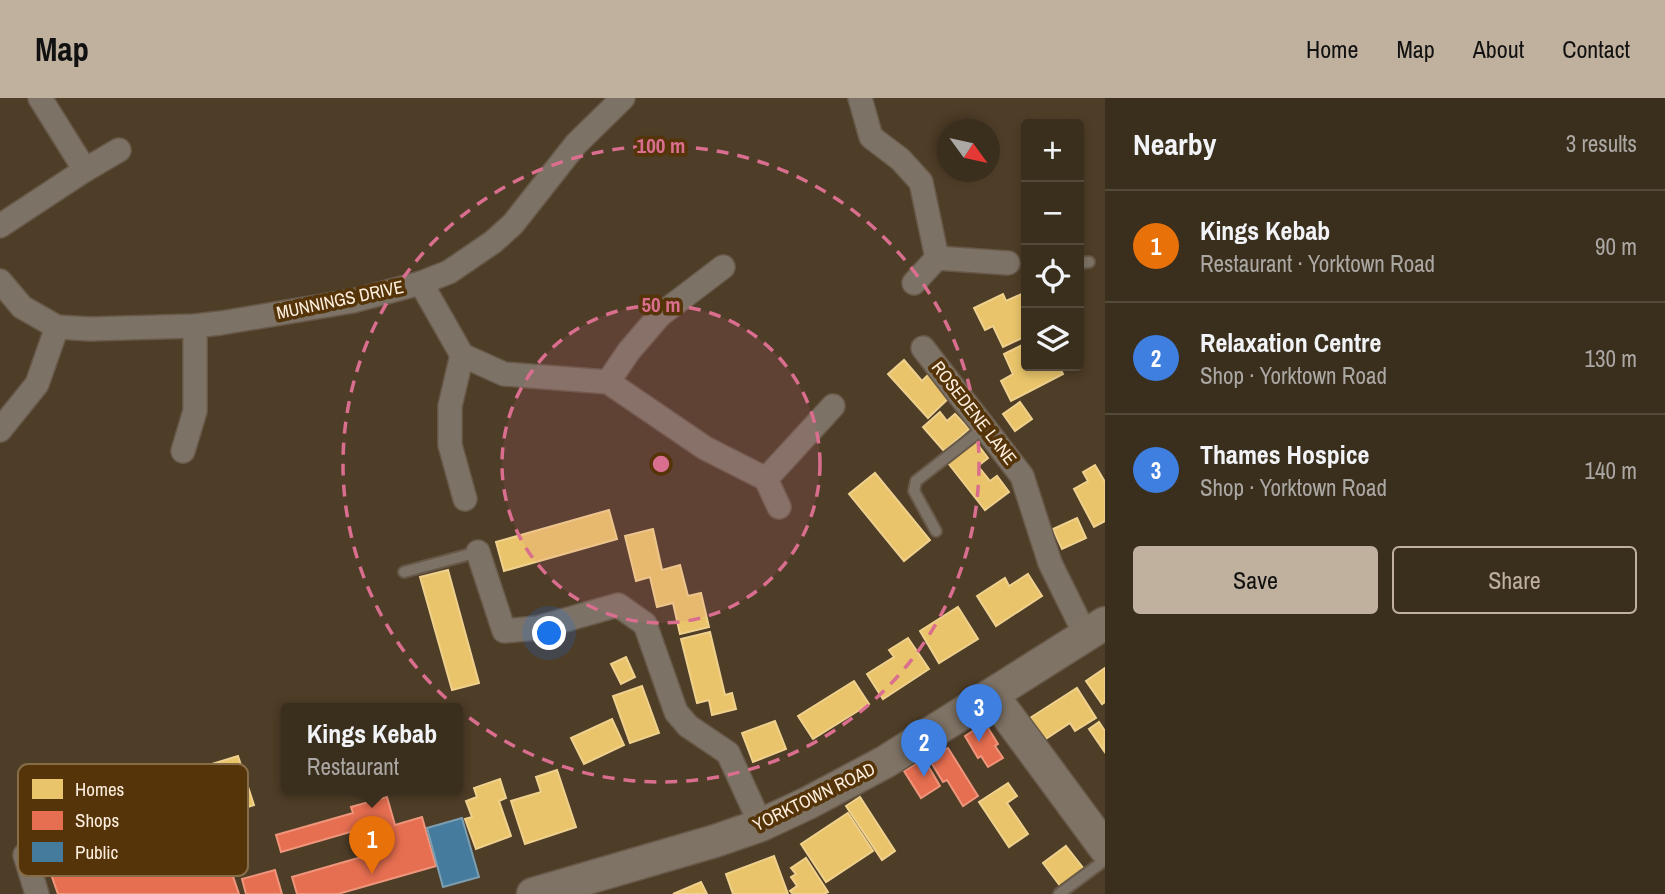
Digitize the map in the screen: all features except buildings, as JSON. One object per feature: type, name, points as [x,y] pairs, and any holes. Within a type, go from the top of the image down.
[{"type":"street","points":[[40,98],[85,170]]},
{"type":"street","name":"MUNNINGS DRIVE","points":[[0,281],[22,307],[57,327],[90,329],[195,326],[353,302],[421,283],[449,272],[493,242],[513,224],[576,144],[623,98]]},
{"type":"street","points":[[860,98],[871,137],[900,159],[921,182],[936,258]]},
{"type":"street","points":[[0,226],[119,150]]},
{"type":"street","points":[[936,258],[1013,263]]},
{"type":"street","points":[[914,283],[936,258]]},
{"type":"street","points":[[608,382],[629,351],[660,315],[723,267]]},
{"type":"street","points":[[421,283],[463,355],[504,374],[608,382],[705,448],[766,479],[779,507]]},
{"type":"street","points":[[183,451],[195,411],[195,326]]},
{"type":"street","points":[[0,430],[37,384],[57,327]]},
{"type":"street","name":"ROSEDENE LANE","points":[[923,348],[1022,475],[1050,563],[1095,629]]},
{"type":"street","points":[[463,355],[450,406],[450,445],[465,499]]},
{"type":"street","points":[[766,479],[833,406]]},
{"type":"street","points":[[478,552],[504,631],[537,628],[618,605],[645,624],[676,712],[688,726],[728,752],[761,825]]},
{"type":"street","name":"YORKTOWN ROAD","points":[[533,894],[599,885],[761,825],[856,779],[993,696],[1095,629]]},
{"type":"street","points":[[993,696],[1105,848]]},
{"type":"street","points":[[31,876],[37,894]]},
{"type":"lane","points":[[936,531],[914,491],[915,481],[985,428]]},
{"type":"lane","points":[[404,572],[478,552]]},
{"type":"lane","points":[[1059,894],[1105,860]]},
{"type":"place","name":"Thames Hospice","points":[[979,742]]},
{"type":"place","name":"Relaxation Centre","points":[[924,777]]},
{"type":"place","name":"Kings Kebab","points":[[372,874]]}]
